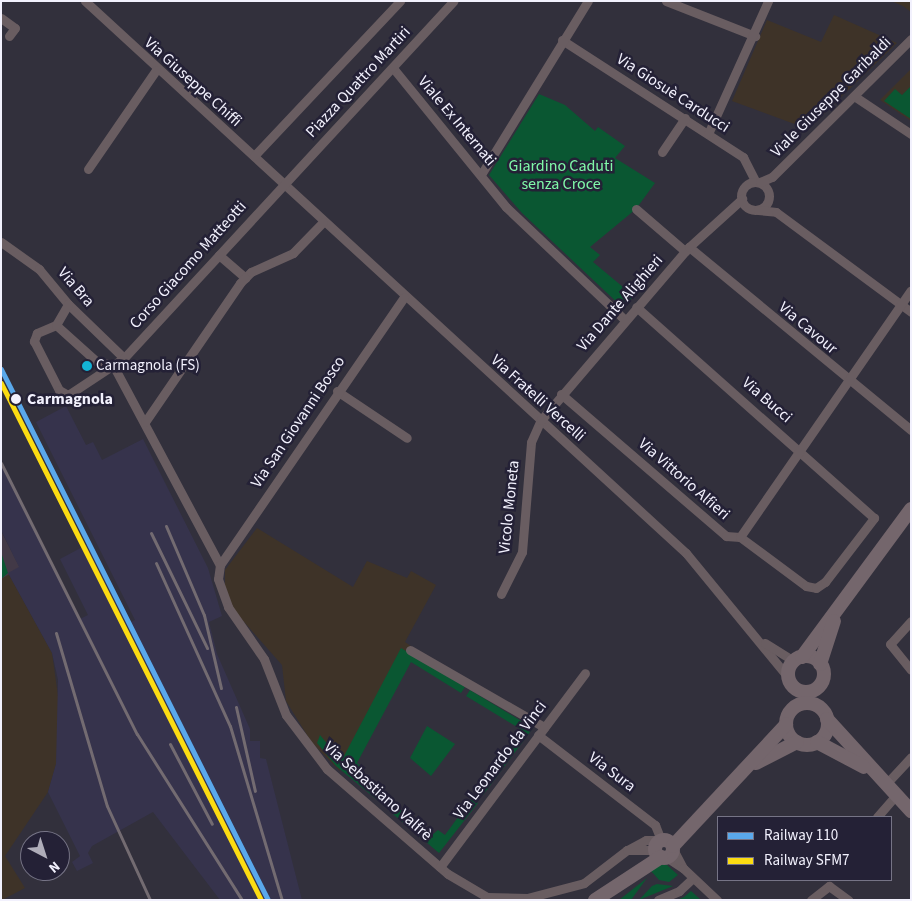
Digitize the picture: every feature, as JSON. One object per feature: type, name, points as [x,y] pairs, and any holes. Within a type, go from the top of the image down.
[{"type":"main road","points":[[595,900],[629,879],[665,848],[747,769],[786,725],[794,707],[791,682],[798,659],[836,615],[911,509]]},
{"type":"main road","points":[[816,742],[826,732],[819,686],[823,675],[820,664],[836,615]]},
{"type":"main road","points":[[798,659],[820,664]]},
{"type":"main road","points":[[791,682],[804,692],[819,686]]},
{"type":"main road","points":[[794,707],[807,703],[824,713],[874,773],[911,810]]},
{"type":"main road","points":[[786,725],[797,742]]},
{"type":"main road","points":[[747,769],[797,742],[816,742],[874,773]]},
{"type":"street","name":"Via Giuseppe Chiffi","points":[[85,1],[156,70],[283,184]]},
{"type":"street","name":"Piazza Quattro Martiri","points":[[254,156],[400,1]]},
{"type":"street","name":"Piazza Quattro Martiri","points":[[283,184],[454,1]]},
{"type":"street","points":[[482,173],[562,40],[588,1]]},
{"type":"street","points":[[666,1],[755,36]]},
{"type":"street","points":[[708,134],[755,36],[768,1]]},
{"type":"street","points":[[1,18],[15,28],[9,36]]},
{"type":"street","name":"Viale Giuseppe Garibaldi","points":[[758,182],[772,177],[911,39]]},
{"type":"street","name":"Via Giosuè Carducci","points":[[562,40],[685,118],[747,161],[758,182]]},
{"type":"street","name":"Viale Ex Internati","points":[[392,68],[526,227],[625,320]]},
{"type":"street","points":[[88,169],[156,70]]},
{"type":"street","points":[[854,96],[911,134]]},
{"type":"street","points":[[662,152],[685,118]]},
{"type":"street","name":"Viale Giuseppe Garibaldi","points":[[769,194],[772,177]]},
{"type":"street","points":[[748,208],[742,199],[746,185],[758,182],[769,194],[776,212]]},
{"type":"street","name":"Via Fratelli Vercelli","points":[[283,184],[404,297],[686,552],[764,642],[791,682]]},
{"type":"street","name":"Corso Giacomo Matteotti","points":[[56,325],[37,333],[34,341],[62,394],[77,391],[124,358],[283,184]]},
{"type":"street","points":[[758,210],[769,194]]},
{"type":"street","name":"Via Dante Alighieri","points":[[540,420],[687,249],[742,199]]},
{"type":"street","points":[[728,211],[748,208],[776,212],[911,312]]},
{"type":"street","name":"Via Cavour","points":[[636,209],[847,381],[911,430]]},
{"type":"street","points":[[145,422],[245,278],[293,253],[323,222]]},
{"type":"street","name":"Via Bra","points":[[1,242],[39,269],[68,304],[124,358]]},
{"type":"street","points":[[219,255],[245,278]]},
{"type":"street","points":[[740,537],[911,290]]},
{"type":"street","name":"Via San Giovanni Bosco","points":[[220,566],[336,391],[404,297]]},
{"type":"street","points":[[68,304],[56,325],[96,361],[113,365]]},
{"type":"street","name":"Via Bucci","points":[[636,307],[801,450],[815,468],[874,518]]},
{"type":"street","name":"Via Sebastiano Valfrè","points":[[113,365],[220,566],[218,579],[228,607],[264,659],[286,715],[315,757],[440,867],[480,894],[517,899],[588,880],[628,850],[665,848]]},
{"type":"street","points":[[336,391],[407,438]]},
{"type":"street","name":"Via Vittorio Alfieri","points":[[561,394],[726,536],[740,537],[806,586],[816,588],[874,518]]},
{"type":"street","name":"Vicolo Moneta","points":[[501,594],[522,552],[531,442],[540,420]]},
{"type":"street","points":[[911,621],[890,644],[911,670]]},
{"type":"street","name":"Via Fratelli Vercelli","points":[[764,642],[798,659]]},
{"type":"street","points":[[410,650],[544,727]]},
{"type":"street","name":"Via Leonardo da Vinci","points":[[440,867],[585,673]]},
{"type":"street","name":"Via Sura","points":[[538,735],[650,820],[665,848]]},
{"type":"street","points":[[886,784],[911,757]]},
{"type":"street","points":[[878,816],[896,795]]},
{"type":"street","points":[[665,848],[682,868],[716,900]]},
{"type":"street","points":[[658,900],[679,891],[693,878]]},
{"type":"street","points":[[811,900],[826,883],[848,900]]},
{"type":"shaded area","points":[[891,1],[911,1],[911,12],[903,6]]},
{"type":"shaded area","points":[[834,15],[897,43],[808,129],[732,101],[767,20],[821,42]]},
{"type":"shaded area","points":[[911,69],[911,121],[880,100]]},
{"type":"shaded area","points":[[66,406],[86,445],[93,442],[102,460],[143,439],[208,568],[222,616],[209,622],[217,654],[250,729],[250,741],[260,741],[260,758],[266,759],[302,900],[220,900],[153,812],[92,846],[88,853],[93,863],[77,871],[72,862],[80,856],[70,836],[70,831],[68,831],[48,792],[56,764],[58,680],[52,653],[8,573],[19,567],[1,530],[1,460],[80,619],[88,615],[60,559],[90,543],[128,623],[135,620],[36,422]]},
{"type":"shaded area","points":[[257,528],[353,587],[367,561],[407,578],[411,571],[436,585],[405,642],[411,646],[340,771],[312,743],[286,701],[282,665],[230,606],[225,593],[225,570]]},
{"type":"shaded area","points":[[1,531],[20,568],[1,579]]},
{"type":"shaded area","points":[[8,573],[52,653],[60,710],[56,764],[48,792],[5,856],[25,888],[2,900],[1,579]]},
{"type":"green space","points":[[911,86],[911,119],[884,101],[895,89],[902,95]]},
{"type":"green space","name":"Giardino Caduti senza Croce","points":[[539,94],[565,105],[595,131],[598,127],[625,146],[615,158],[655,183],[636,209],[590,247],[600,255],[593,262],[623,287],[629,284],[639,290],[623,308],[522,213],[489,175]]},
{"type":"green space","points":[[1,552],[8,573],[1,579]]},
{"type":"green space","points":[[401,648],[465,687],[461,693],[411,662],[357,763],[363,768],[359,774],[392,802],[387,808],[336,766],[317,743],[320,735],[338,757],[344,756]]},
{"type":"green space","points":[[470,690],[533,728],[483,795],[478,791],[522,730],[466,696]]},
{"type":"green space","points":[[427,726],[455,744],[431,776],[410,758]]},
{"type":"green space","points":[[472,798],[478,803],[439,853],[393,814],[399,808],[431,836],[438,830],[445,835]]},
{"type":"green space","points":[[661,864],[667,865],[678,875],[669,882],[659,880],[651,871]]},
{"type":"green space","points":[[647,878],[631,900],[619,900]]},
{"type":"green space","points":[[657,884],[673,886],[639,900],[652,886]]},
{"type":"green space","points":[[691,891],[701,900],[677,900],[684,897]]},
{"type":"railway","points":[[1,463],[137,734],[242,900]]},
{"type":"railway","points":[[166,526],[204,615],[221,688]]},
{"type":"railway","points":[[151,533],[207,648]]},
{"type":"railway","points":[[156,563],[230,726],[282,900]]},
{"type":"railway","points":[[56,633],[107,806],[150,900]]},
{"type":"railway","points":[[236,707],[255,791]]},
{"type":"railway","points":[[170,744],[212,824]]},
{"type":"rail line","name":"110","points":[[1,369],[268,900]]},
{"type":"rail line","name":"SFM7","points":[[1,383],[261,900]]},
{"type":"place","name":"Carmagnola (FS)","points":[[87,366]]},
{"type":"place","name":"Carmagnola","points":[[16,399]]}]
